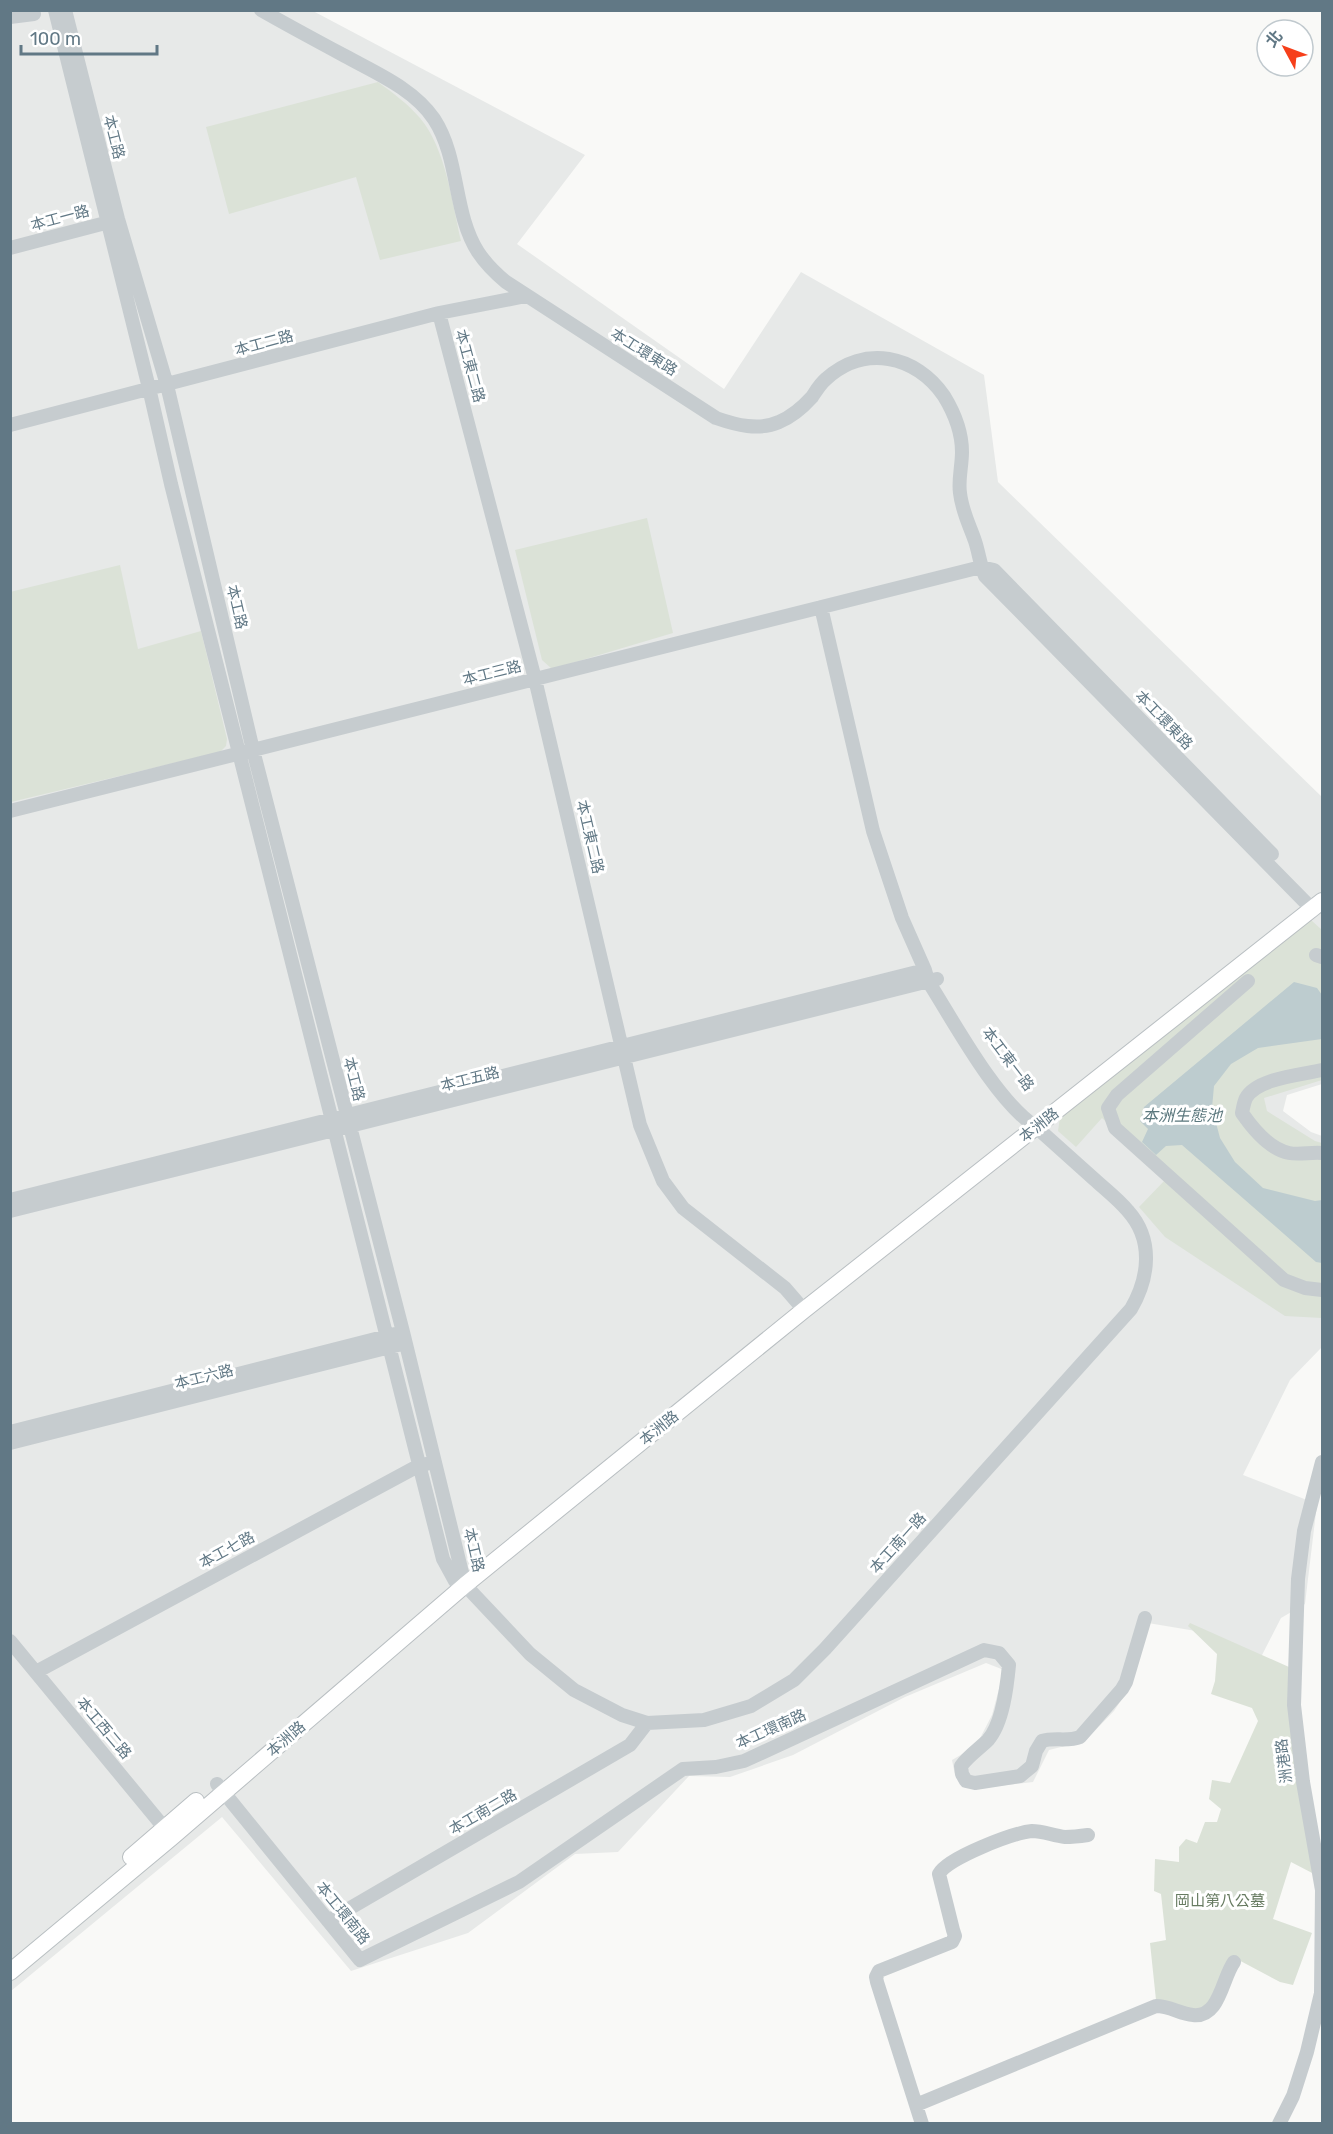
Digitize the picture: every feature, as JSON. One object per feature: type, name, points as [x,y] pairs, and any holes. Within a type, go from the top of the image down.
[{"type":"main road","name":"本洲路","points":[[10,1972],[461,1580],[1031,1121],[1317,901]]},
{"type":"main road","name":"本洲路","points":[[10,1960],[169,1833]]},
{"type":"street","name":"本工路","points":[[55,10],[112,221],[167,385],[246,751],[418,1466],[442,1558],[461,1580]]},
{"type":"street","name":"本工路","points":[[65,10],[171,484],[348,1121],[435,1462],[461,1580]]},
{"type":"street","name":"本工環東路","points":[[261,10],[392,82],[422,105],[433,118],[450,154],[469,233],[477,251],[488,266],[526,296],[717,418],[734,424],[757,427],[778,423],[793,414],[810,399],[825,380],[846,365],[871,358],[889,358],[914,367],[930,379],[944,397],[959,424],[962,452],[959,490],[963,513],[975,542],[981,567],[994,570],[1317,901]]},
{"type":"street","points":[[10,17],[34,14]]},
{"type":"street","name":"本工一路","points":[[10,248],[112,221]]},
{"type":"street","name":"本工二路","points":[[10,425],[439,313],[526,296]]},
{"type":"street","name":"本工東二路","points":[[439,313],[535,679],[640,1125],[663,1181],[683,1208],[785,1288],[800,1306]]},
{"type":"street","name":"本工三路","points":[[10,811],[981,567]]},
{"type":"street","name":"本工東一路","points":[[822,607],[873,831],[902,918],[930,976],[1031,1121]]},
{"type":"street","name":"本工五路","points":[[10,1200],[348,1121],[930,976]]},
{"type":"street","points":[[1248,981],[1117,1095],[1108,1108],[1115,1128],[1284,1280],[1305,1288],[1323,1290]]},
{"type":"street","points":[[1323,1070],[1269,1080],[1253,1089],[1246,1098],[1242,1113],[1274,1148],[1289,1154],[1323,1154]]},
{"type":"street","name":"本工南一路","points":[[461,1580],[530,1654],[574,1690],[622,1715],[647,1723],[704,1720],[751,1706],[794,1680],[833,1641],[1131,1309],[1141,1292],[1147,1266],[1147,1248],[1141,1230],[1129,1212],[1031,1121]]},
{"type":"street","name":"本工五路","points":[[10,1211],[334,1124]]},
{"type":"street","name":"本工六路","points":[[10,1432],[404,1338]]},
{"type":"street","name":"本工六路","points":[[10,1443],[388,1342]]},
{"type":"street","name":"本工七路","points":[[36,1672],[418,1466],[435,1462]]},
{"type":"street","name":"洲港路","points":[[1279,2124],[1293,2096],[1307,2052],[1321,1992],[1322,1890],[1303,1782],[1294,1705],[1298,1579],[1304,1531],[1323,1462]]},
{"type":"street","name":"本工環南路","points":[[220,1788],[360,1960],[519,1882],[683,1769],[716,1767],[744,1761],[984,1650],[999,1653],[1009,1665],[1007,1690],[996,1729],[988,1740],[967,1757],[961,1766],[962,1774],[966,1781],[975,1783],[1020,1776],[1032,1766],[1036,1751],[1042,1741],[1074,1740],[1080,1737],[1122,1689],[1145,1618]]},
{"type":"street","name":"本工西二路","points":[[10,1641],[169,1833]]},
{"type":"street","name":"本工南二路","points":[[328,1922],[630,1745],[647,1723]]},
{"type":"street","points":[[922,2124],[876,1977],[879,1971],[884,1967],[952,1942],[955,1936],[939,1880],[941,1869],[949,1863],[1001,1839],[1023,1832],[1035,1831],[1067,1837],[1088,1835]]},
{"type":"street","points":[[916,2105],[1156,2006],[1165,2006],[1193,2015],[1209,2012],[1215,2006],[1228,1971],[1234,1962]]},
{"type":"shaded area","points":[[11,11],[313,11],[585,155],[517,244],[724,389],[801,272],[984,375],[998,482],[1322,797],[1322,1084],[1287,1095],[1283,1111],[1311,1132],[1322,1136],[1322,1347],[1290,1380],[1243,1475],[1317,1504],[1305,1604],[1281,1618],[1261,1657],[1202,1632],[1148,1623],[1130,1687],[1114,1711],[1085,1741],[1049,1750],[1033,1782],[972,1789],[955,1775],[952,1760],[976,1746],[992,1715],[1004,1670],[986,1663],[905,1697],[793,1755],[730,1777],[689,1776],[618,1852],[575,1854],[468,1933],[351,1971],[222,1817],[11,1991]]},
{"type":"green space","points":[[378,82],[410,108],[429,131],[447,176],[461,241],[380,260],[356,177],[229,214],[206,127]]},
{"type":"green space","points":[[647,518],[673,633],[552,669],[542,660],[515,550]]},
{"type":"green space","points":[[120,565],[138,649],[201,631],[227,739],[226,746],[220,752],[11,802],[10,592]]},
{"type":"green space","points":[[1311,920],[1322,930],[1322,1080],[1264,1098],[1267,1111],[1322,1143],[1322,1318],[1285,1316],[1165,1237],[1139,1207],[1166,1179],[1102,1118],[1076,1147],[1058,1131],[1060,1117]]},
{"type":"green space","name":"岡山第八公墓","points":[[1190,1623],[1289,1667],[1316,1875],[1291,1862],[1273,1919],[1312,1933],[1293,1985],[1280,1982],[1233,1957],[1213,2004],[1198,2011],[1156,2000],[1150,1943],[1166,1940],[1161,1894],[1154,1891],[1155,1859],[1179,1862],[1179,1847],[1186,1839],[1197,1843],[1205,1822],[1217,1822],[1221,1809],[1209,1799],[1212,1780],[1230,1783],[1258,1721],[1252,1708],[1211,1694],[1215,1681],[1217,1654],[1188,1626]]},
{"type":"water","name":"本洲生態池","points":[[1294,982],[1317,988],[1322,995],[1322,1039],[1258,1048],[1231,1064],[1214,1086],[1212,1108],[1220,1138],[1235,1162],[1263,1188],[1315,1201],[1322,1200],[1322,1263],[1316,1262],[1182,1145],[1166,1146],[1156,1155],[1142,1142],[1148,1129],[1140,1121],[1144,1107]]}]
